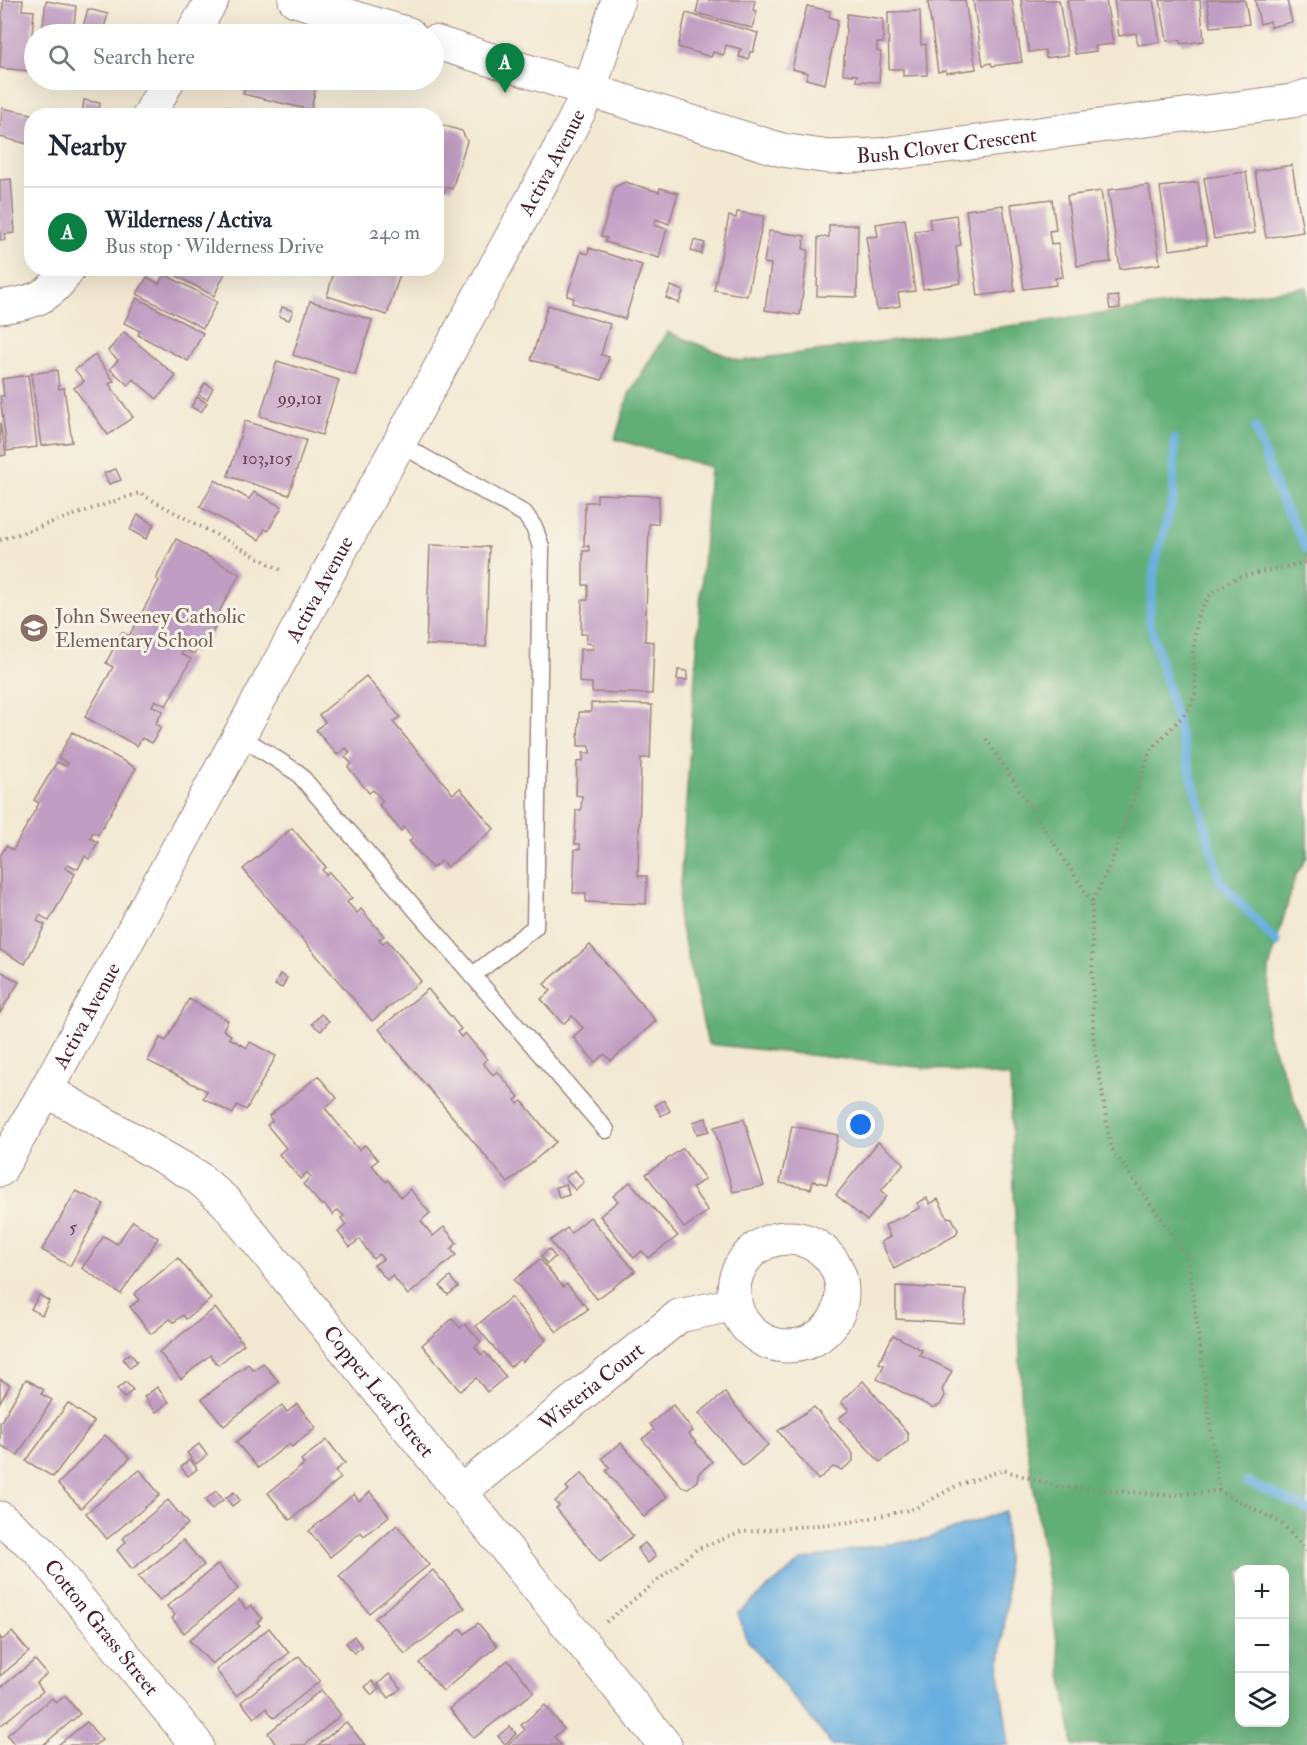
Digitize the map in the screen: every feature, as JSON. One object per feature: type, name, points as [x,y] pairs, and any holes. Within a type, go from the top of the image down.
[{"type":"street","points":[[198,24],[212,0]]},
{"type":"street","points":[[295,0],[375,24]]},
{"type":"street","name":"Activa Avenue","points":[[0,1170],[240,736],[590,89],[618,0]]},
{"type":"street","name":"Bush Clover Crescent","points":[[444,45],[782,150],[829,156],[877,155],[1292,101],[1307,96]]},
{"type":"street","points":[[153,108],[163,90]]},
{"type":"street","points":[[0,307],[33,302],[47,294],[62,276]]},
{"type":"street","name":"Copper Leaf Street","points":[[46,1090],[196,1176],[225,1201],[580,1643],[665,1745]]},
{"type":"street","name":"Wisteria Court","points":[[459,1493],[679,1316],[735,1304]]},
{"type":"street","name":"Cotton Grass Street","points":[[0,1518],[39,1550],[197,1745]]},
{"type":"lane","points":[[398,443],[525,514],[535,529],[541,548],[535,927],[472,976]]},
{"type":"lane","points":[[240,736],[298,773],[606,1130]]},
{"type":"path","points":[[0,540],[139,493],[283,571]]},
{"type":"path","points":[[1219,1491],[1188,1257],[1111,1148],[1093,1036],[1092,903],[1112,861],[1150,752],[1190,708],[1196,691],[1192,653],[1198,615],[1210,593],[1238,577],[1306,562]]},
{"type":"path","points":[[986,739],[1092,903]]},
{"type":"path","points":[[580,1643],[697,1549],[742,1532],[851,1522],[914,1509],[956,1486],[1003,1470],[1059,1487],[1168,1496],[1219,1491],[1280,1522],[1307,1551]]},
{"type":"green space","points":[[1307,287],[1307,857],[1295,877],[1269,969],[1267,1033],[1307,1131],[1307,1745],[1073,1745],[1022,1413],[1010,1077],[708,1044],[678,915],[710,467],[615,439],[629,394],[667,332],[740,361]]},
{"type":"water","points":[[1005,1511],[1007,1600],[999,1672],[1009,1745],[832,1745],[747,1640],[738,1613],[801,1561],[861,1548],[926,1539]]},
{"type":"building","points":[[3,0],[23,0],[22,10],[34,11],[33,24],[24,24],[24,70],[0,68]]},
{"type":"building","points":[[699,0],[755,0],[753,10],[757,11],[752,28],[696,13]]},
{"type":"building","points":[[965,0],[976,69],[938,72],[928,2]]},
{"type":"building","points":[[973,0],[1012,0],[1022,62],[983,65]]},
{"type":"building","points":[[1021,0],[1059,0],[1068,55],[1046,58],[1045,50],[1029,52]]},
{"type":"building","points":[[1067,0],[1106,0],[1113,44],[1095,46],[1096,51],[1075,54]]},
{"type":"building","points":[[1114,0],[1153,0],[1160,42],[1138,45],[1136,33],[1119,36]]},
{"type":"building","points":[[1160,0],[1200,0],[1204,41],[1181,44],[1181,40],[1167,41]]},
{"type":"building","points":[[1207,0],[1245,0],[1249,24],[1211,27]]},
{"type":"building","points":[[1255,0],[1287,0],[1292,22],[1271,27],[1270,21],[1260,24]]},
{"type":"building","points":[[46,1],[76,6],[74,24],[43,24]]},
{"type":"building","points":[[807,6],[830,11],[829,17],[838,20],[825,84],[806,79],[808,73],[792,69]]},
{"type":"building","points":[[88,9],[108,14],[105,24],[84,24]]},
{"type":"building","points":[[920,11],[921,45],[926,44],[927,75],[903,76],[903,69],[889,69],[888,12]]},
{"type":"building","points":[[686,13],[758,33],[753,52],[750,52],[748,59],[739,57],[741,49],[726,45],[724,55],[713,52],[711,57],[678,47]]},
{"type":"building","points":[[847,14],[883,19],[883,43],[877,43],[877,51],[881,52],[879,82],[856,81],[857,75],[843,74]]},
{"type":"building","points":[[244,90],[315,90],[311,108],[243,94]]},
{"type":"building","points":[[84,100],[100,103],[99,108],[83,108]]},
{"type":"building","points":[[2,108],[24,112],[24,143],[0,137]]},
{"type":"building","points":[[444,125],[462,131],[467,141],[452,189],[446,187],[444,192]]},
{"type":"building","points":[[1292,165],[1303,232],[1266,238],[1255,171]]},
{"type":"building","points":[[1246,172],[1255,233],[1214,239],[1204,178]]},
{"type":"building","points":[[11,179],[15,233],[5,234],[5,240],[0,240],[0,180]]},
{"type":"building","points":[[625,182],[659,192],[660,188],[678,193],[669,224],[656,219],[654,225],[667,229],[659,258],[605,242],[607,238],[601,236],[615,187]]},
{"type":"building","points":[[1198,182],[1207,245],[1169,250],[1160,187]]},
{"type":"building","points":[[1149,185],[1160,264],[1120,269],[1108,190]]},
{"type":"building","points":[[1101,191],[1111,262],[1077,266],[1067,196]]},
{"type":"building","points":[[1052,199],[1056,230],[1049,231],[1051,244],[1058,243],[1063,277],[1055,278],[1056,285],[1024,289],[1011,204]]},
{"type":"building","points":[[1003,205],[1015,291],[978,296],[966,210]]},
{"type":"building","points":[[737,212],[764,216],[747,296],[714,290],[729,216],[736,218]]},
{"type":"building","points":[[956,215],[961,245],[956,246],[961,283],[923,289],[915,231],[931,229],[929,219]]},
{"type":"building","points":[[905,219],[915,291],[898,293],[900,306],[877,310],[866,237],[878,236],[876,224]]},
{"type":"building","points":[[829,225],[858,225],[857,297],[817,296],[818,237],[829,237]]},
{"type":"building","points":[[769,231],[805,236],[803,249],[808,250],[800,315],[765,310],[771,264],[764,263]]},
{"type":"building","points":[[694,240],[705,243],[701,254],[691,251]]},
{"type":"building","points":[[589,248],[642,265],[625,319],[572,303],[574,298],[567,296],[581,252],[588,254]]},
{"type":"building","points":[[163,276],[168,276],[217,302],[203,328],[137,294],[147,277],[159,284]]},
{"type":"building","points":[[177,276],[224,276],[214,296]]},
{"type":"building","points":[[333,276],[399,276],[387,315],[327,296]]},
{"type":"building","points":[[671,286],[683,291],[679,303],[666,298]]},
{"type":"building","points":[[1118,296],[1120,308],[1110,309],[1108,297]]},
{"type":"building","points":[[137,298],[203,333],[188,361],[138,335],[140,331],[124,323]]},
{"type":"building","points":[[310,301],[372,320],[355,375],[293,355]]},
{"type":"building","points":[[548,305],[610,324],[601,355],[609,357],[602,380],[531,360]]},
{"type":"building","points":[[282,307],[293,311],[289,320],[279,316]]},
{"type":"building","points":[[124,332],[176,376],[157,399],[133,379],[128,385],[110,369],[118,360],[108,351]]},
{"type":"building","points":[[95,355],[114,381],[109,384],[133,417],[108,435],[74,388],[84,381],[75,370]]},
{"type":"building","points":[[277,361],[339,380],[322,435],[260,416]]},
{"type":"building","points":[[57,370],[59,389],[64,388],[72,442],[41,446],[31,374]]},
{"type":"building","points":[[28,375],[37,447],[7,451],[0,396],[4,396],[2,379]]},
{"type":"building","points":[[205,383],[213,388],[207,399],[198,395]]},
{"type":"building","points":[[197,397],[207,403],[201,412],[191,407]]},
{"type":"building","points":[[245,421],[306,440],[289,495],[228,476]]},
{"type":"building","points":[[0,423],[6,455],[0,456]]},
{"type":"building","points":[[116,469],[121,480],[109,484],[104,473]]},
{"type":"building","points":[[215,480],[249,499],[254,492],[282,507],[268,531],[265,529],[259,540],[200,507]]},
{"type":"building","points":[[597,494],[659,496],[658,524],[649,524],[645,641],[654,642],[652,694],[592,692],[592,683],[579,682],[580,649],[593,649],[593,644],[586,643],[587,634],[581,634],[582,600],[588,600],[588,585],[583,585],[583,551],[589,551],[589,546],[584,546],[585,502],[597,502]]},
{"type":"building","points":[[138,515],[154,524],[146,539],[130,530]]},
{"type":"building","points":[[176,539],[240,574],[219,612],[213,619],[208,617],[205,623],[215,628],[206,644],[201,641],[194,654],[184,649],[181,654],[191,659],[166,706],[155,700],[152,706],[163,711],[155,724],[161,727],[152,743],[142,738],[137,746],[85,717],[113,667],[106,663],[122,632],[129,636],[159,581],[156,579]]},
{"type":"building","points":[[430,545],[489,547],[486,647],[426,645]]},
{"type":"building","points":[[678,670],[687,671],[687,680],[677,680]]},
{"type":"building","points":[[366,676],[400,717],[393,722],[453,794],[460,788],[494,829],[447,867],[441,861],[432,868],[409,841],[413,838],[404,827],[401,831],[379,805],[383,801],[373,790],[369,793],[348,767],[352,764],[345,757],[350,753],[346,748],[337,755],[316,730],[325,722],[319,715]]},
{"type":"building","points":[[591,703],[652,705],[650,758],[641,758],[638,876],[647,876],[646,904],[586,902],[586,893],[573,893],[575,849],[580,849],[580,844],[575,844],[576,810],[581,810],[582,796],[576,795],[577,762],[583,761],[583,753],[590,753],[590,746],[578,746],[579,712],[591,712]]},
{"type":"building","points":[[72,732],[136,768],[98,835],[93,832],[90,838],[98,842],[89,859],[85,856],[78,869],[68,864],[65,868],[75,874],[49,921],[40,915],[37,921],[45,925],[25,964],[0,950],[0,856],[6,846],[13,850],[39,803],[34,800],[57,762],[66,766],[68,763],[58,758]]},
{"type":"building","points":[[292,828],[326,867],[322,870],[326,875],[329,872],[352,898],[347,902],[357,913],[361,909],[384,936],[379,939],[383,943],[387,940],[421,981],[372,1021],[243,869]]},
{"type":"building","points":[[590,945],[656,1021],[611,1061],[605,1054],[595,1062],[573,1037],[583,1028],[572,1016],[563,1024],[541,999],[551,991],[544,984]]},
{"type":"building","points":[[0,971],[19,982],[0,1013]]},
{"type":"building","points":[[280,974],[287,978],[282,988],[275,985]]},
{"type":"building","points":[[428,989],[461,1029],[457,1032],[461,1037],[465,1033],[487,1059],[483,1063],[493,1075],[497,1071],[519,1097],[515,1100],[518,1104],[522,1101],[556,1142],[508,1183],[379,1029]]},
{"type":"building","points":[[189,999],[228,1020],[223,1030],[231,1035],[229,1038],[247,1048],[250,1042],[276,1056],[246,1110],[237,1105],[233,1114],[203,1098],[207,1091],[148,1061],[160,1038],[166,1041]]},
{"type":"building","points":[[321,1014],[329,1021],[321,1031],[312,1024]]},
{"type":"building","points":[[318,1076],[337,1098],[325,1108],[359,1150],[365,1145],[378,1160],[372,1165],[401,1197],[410,1189],[430,1213],[421,1221],[433,1236],[444,1227],[457,1243],[451,1249],[456,1255],[408,1295],[392,1275],[387,1280],[374,1265],[383,1259],[379,1254],[373,1259],[360,1239],[350,1247],[338,1232],[346,1225],[341,1218],[344,1216],[338,1210],[333,1215],[303,1184],[311,1177],[307,1172],[300,1179],[279,1154],[286,1148],[267,1125],[272,1121],[269,1116]]},
{"type":"building","points":[[664,1100],[670,1111],[661,1116],[655,1105]]},
{"type":"building","points":[[706,1118],[709,1131],[697,1134],[693,1122]]},
{"type":"building","points":[[744,1119],[764,1186],[733,1192],[714,1127]]},
{"type":"building","points":[[792,1126],[838,1135],[827,1184],[813,1181],[811,1189],[780,1183]]},
{"type":"building","points":[[878,1142],[904,1163],[881,1191],[887,1196],[867,1221],[836,1195]]},
{"type":"building","points":[[683,1148],[705,1179],[692,1188],[708,1211],[684,1228],[646,1174]]},
{"type":"building","points":[[575,1170],[584,1182],[575,1190],[565,1178]]},
{"type":"building","points":[[630,1182],[678,1236],[648,1258],[642,1251],[634,1258],[600,1216],[618,1201],[613,1196]]},
{"type":"building","points":[[566,1184],[569,1195],[559,1198],[556,1187]]},
{"type":"building","points":[[76,1191],[104,1204],[70,1266],[42,1250]]},
{"type":"building","points":[[927,1198],[930,1204],[938,1199],[947,1217],[952,1218],[958,1230],[956,1235],[894,1269],[881,1242],[890,1237],[885,1225],[920,1208],[917,1203]]},
{"type":"building","points":[[590,1217],[635,1271],[597,1299],[550,1241],[567,1228],[571,1233]]},
{"type":"building","points":[[133,1221],[158,1238],[121,1294],[82,1268],[104,1236],[117,1244]]},
{"type":"building","points":[[549,1249],[555,1257],[547,1264],[541,1256]]},
{"type":"building","points":[[178,1258],[211,1299],[186,1319],[183,1315],[174,1322],[170,1319],[151,1334],[130,1307],[139,1300],[134,1294]]},
{"type":"building","points":[[540,1259],[563,1287],[567,1284],[588,1309],[557,1332],[514,1280]]},
{"type":"building","points":[[450,1277],[458,1287],[448,1295],[440,1286]]},
{"type":"building","points":[[896,1286],[966,1290],[964,1323],[896,1319]]},
{"type":"building","points":[[39,1295],[49,1301],[42,1315],[31,1309]]},
{"type":"building","points":[[511,1297],[546,1340],[522,1362],[520,1359],[510,1367],[476,1326]]},
{"type":"building","points":[[215,1308],[244,1344],[218,1365],[210,1355],[181,1379],[159,1352]]},
{"type":"building","points":[[452,1319],[460,1328],[465,1324],[481,1342],[475,1347],[481,1355],[485,1352],[506,1377],[487,1392],[476,1378],[460,1391],[422,1345]]},
{"type":"building","points":[[893,1335],[922,1350],[919,1355],[952,1371],[942,1390],[945,1396],[940,1405],[933,1408],[877,1379],[884,1365],[879,1363]]},
{"type":"building","points":[[130,1353],[137,1362],[130,1368],[123,1359]]},
{"type":"building","points":[[263,1363],[279,1382],[224,1426],[202,1399],[248,1364],[253,1370]]},
{"type":"building","points":[[0,1379],[10,1385],[0,1402]]},
{"type":"building","points":[[26,1379],[44,1390],[41,1394],[52,1400],[18,1455],[0,1445],[0,1423]]},
{"type":"building","points":[[863,1381],[908,1433],[908,1441],[880,1462],[839,1418],[849,1410],[841,1402]]},
{"type":"building","points":[[126,1382],[133,1390],[124,1398],[117,1389]]},
{"type":"building","points":[[157,1387],[169,1402],[156,1412],[144,1397]]},
{"type":"building","points":[[725,1393],[768,1445],[743,1466],[699,1413]]},
{"type":"building","points":[[68,1403],[94,1422],[53,1477],[26,1461]]},
{"type":"building","points":[[297,1404],[316,1428],[292,1447],[289,1444],[258,1468],[236,1442],[282,1405],[287,1412]]},
{"type":"building","points":[[673,1405],[693,1431],[689,1434],[712,1462],[698,1474],[697,1481],[688,1488],[682,1487],[642,1439],[654,1430],[650,1424]]},
{"type":"building","points":[[814,1407],[853,1454],[853,1461],[842,1470],[833,1467],[818,1480],[778,1431]]},
{"type":"building","points":[[105,1435],[130,1458],[81,1508],[58,1484]]},
{"type":"building","points":[[327,1440],[345,1463],[335,1471],[341,1478],[290,1520],[268,1493],[304,1464],[301,1460]]},
{"type":"building","points":[[621,1443],[667,1497],[644,1517],[606,1471],[610,1468],[602,1458]]},
{"type":"building","points":[[199,1444],[207,1455],[196,1464],[187,1453]]},
{"type":"building","points":[[190,1459],[197,1469],[188,1476],[181,1467]]},
{"type":"building","points":[[140,1470],[160,1495],[107,1539],[86,1513]]},
{"type":"building","points":[[582,1473],[633,1536],[600,1562],[556,1508],[559,1506],[555,1501],[569,1490],[566,1487]]},
{"type":"building","points":[[216,1491],[223,1500],[212,1509],[205,1500]]},
{"type":"building","points":[[234,1492],[240,1500],[232,1506],[226,1498]]},
{"type":"building","points":[[370,1492],[389,1516],[364,1536],[361,1532],[330,1557],[309,1531],[354,1494],[359,1501]]},
{"type":"building","points":[[168,1500],[188,1524],[132,1569],[117,1550],[126,1542],[123,1538]]},
{"type":"building","points":[[397,1525],[429,1565],[369,1613],[339,1576]]},
{"type":"building","points":[[183,1540],[204,1565],[160,1600],[138,1577]]},
{"type":"building","points":[[645,1543],[656,1556],[648,1563],[637,1549]]},
{"type":"building","points":[[218,1564],[238,1589],[184,1633],[172,1618],[175,1615],[167,1606]]},
{"type":"building","points":[[433,1570],[465,1608],[405,1654],[375,1618]]},
{"type":"building","points":[[239,1600],[246,1609],[251,1605],[262,1618],[257,1623],[260,1625],[212,1664],[189,1640]]},
{"type":"building","points":[[478,1623],[497,1646],[443,1691],[419,1663],[461,1629],[465,1634]]},
{"type":"building","points":[[269,1628],[289,1653],[236,1696],[216,1670]]},
{"type":"building","points":[[12,1632],[29,1652],[0,1676],[0,1637],[2,1640]]},
{"type":"building","points":[[354,1636],[362,1647],[354,1653],[346,1643]]},
{"type":"building","points":[[299,1656],[320,1681],[274,1718],[266,1708],[254,1718],[241,1702]]},
{"type":"building","points":[[35,1660],[47,1674],[36,1683],[43,1691],[0,1726],[0,1688]]},
{"type":"building","points":[[508,1660],[534,1692],[474,1738],[450,1709]]},
{"type":"building","points":[[389,1674],[401,1688],[389,1698],[378,1684]]},
{"type":"building","points":[[372,1681],[379,1689],[372,1695],[365,1687]]},
{"type":"building","points":[[321,1690],[341,1715],[305,1745],[276,1745],[268,1733]]},
{"type":"building","points":[[65,1696],[80,1714],[43,1745],[15,1745],[7,1735],[52,1698],[56,1703]]},
{"type":"building","points":[[545,1705],[564,1729],[554,1737],[561,1745],[507,1745],[525,1730],[521,1725]]},
{"type":"building","points":[[87,1722],[102,1740],[95,1745],[58,1745]]},
{"type":"building","points":[[346,1722],[365,1745],[318,1745]]},
{"type":"building","points":[[510,1726],[516,1734],[505,1744],[498,1736]]},
{"type":"waterway","points":[[1255,427],[1279,496],[1307,549]]},
{"type":"waterway","points":[[1175,439],[1173,500],[1155,564],[1149,619],[1220,881],[1277,943]]},
{"type":"waterway","points":[[1247,1482],[1307,1509]]},
{"type":"place","name":"Wilderness / Activa","points":[[505,93]]},
{"type":"place","name":"John Sweeney Catholic Elementary School","points":[[34,628]]}]
